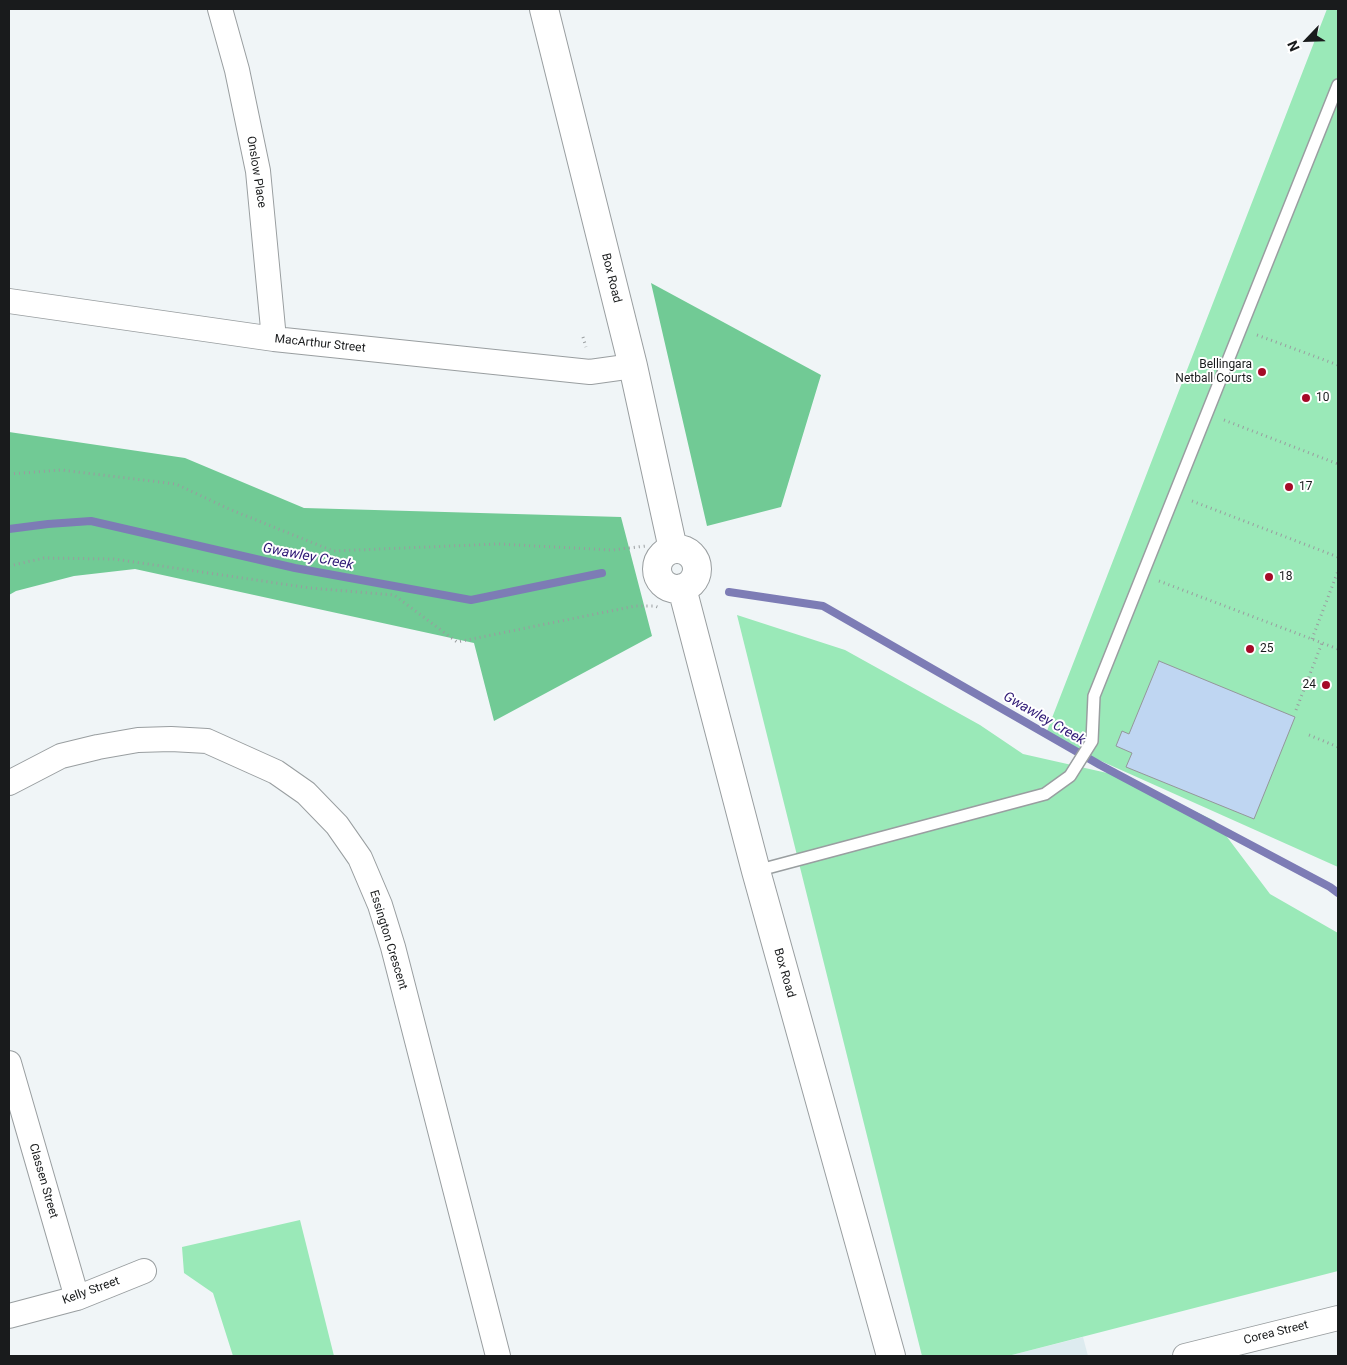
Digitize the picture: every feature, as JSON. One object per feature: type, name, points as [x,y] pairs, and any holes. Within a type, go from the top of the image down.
[{"type":"street","name":"Onslow Place","points":[[220,9],[237,70],[258,171],[274,339]]},
{"type":"street","name":"Box Road","points":[[544,9],[633,366],[672,546],[656,565],[657,574],[666,587],[682,588],[756,871],[891,1356]]},
{"type":"street","name":"MacArthur Street","points":[[9,301],[274,339],[590,372],[633,366]]},
{"type":"street","name":"Essington Crescent","points":[[9,783],[61,756],[98,747],[138,740],[207,741],[276,772],[306,793],[337,825],[360,858],[380,905],[393,947],[498,1356]]},
{"type":"street","name":"Classen Street","points":[[9,1064],[77,1298]]},
{"type":"street","name":"Kelly Street","points":[[9,1316],[77,1298],[144,1271]]},
{"type":"street","name":"Corea Street","points":[[1184,1356],[1338,1318]]},
{"type":"lane","points":[[756,871],[1045,794],[1070,776],[1092,741],[1094,696],[1338,85]]},
{"type":"path","points":[[1241,328],[1338,365]]},
{"type":"path","points":[[1207,413],[1338,464]]},
{"type":"path","points":[[9,474],[60,470],[176,484],[229,509],[333,551],[498,544],[612,550],[672,546]]},
{"type":"path","points":[[1174,496],[1218,510],[1338,557]]},
{"type":"path","points":[[9,566],[44,558],[114,559],[310,588],[394,595],[457,642],[635,606],[655,606]]},
{"type":"path","points":[[1312,639],[1338,571]]},
{"type":"path","points":[[1143,574],[1338,649]]},
{"type":"path","points":[[1296,710],[1322,643]]},
{"type":"path","points":[[1308,735],[1338,747]]},
{"type":"shaded area","points":[[1083,1337],[1088,1356],[1008,1356]]},
{"type":"green space","name":"Bellingara Netball Courts","points":[[1327,9],[1338,9],[1338,867],[1045,736]]},
{"type":"green space","points":[[651,283],[821,375],[781,507],[707,526]]},
{"type":"green space","points":[[9,432],[185,458],[304,508],[621,517],[652,636],[494,721],[474,643],[135,569],[74,576],[16,591],[9,595]]},
{"type":"green space","points":[[737,615],[845,650],[980,725],[1023,754],[1125,777],[1215,821],[1270,894],[1338,933],[1338,1271],[1008,1356],[922,1356]]},
{"type":"green space","points":[[300,1220],[334,1356],[233,1356],[213,1293],[184,1273],[182,1247]]},
{"type":"building","points":[[1159,661],[1295,717],[1254,819],[1126,767],[1132,753],[1116,746],[1122,731],[1129,734]]},
{"type":"waterway","name":"Gwawley Creek","points":[[9,529],[91,521],[295,568],[471,600],[602,573]]},
{"type":"waterway","name":"Gwawley Creek","points":[[729,592],[823,606],[1100,765],[1338,893]]},
{"type":"place","name":"Bellingara Netball Courts","points":[[1262,372]]},
{"type":"place","name":"10","points":[[1306,398]]},
{"type":"place","name":"17","points":[[1289,487]]},
{"type":"place","name":"18","points":[[1269,577]]},
{"type":"place","name":"25","points":[[1250,649]]},
{"type":"place","name":"24","points":[[1326,685]]}]
